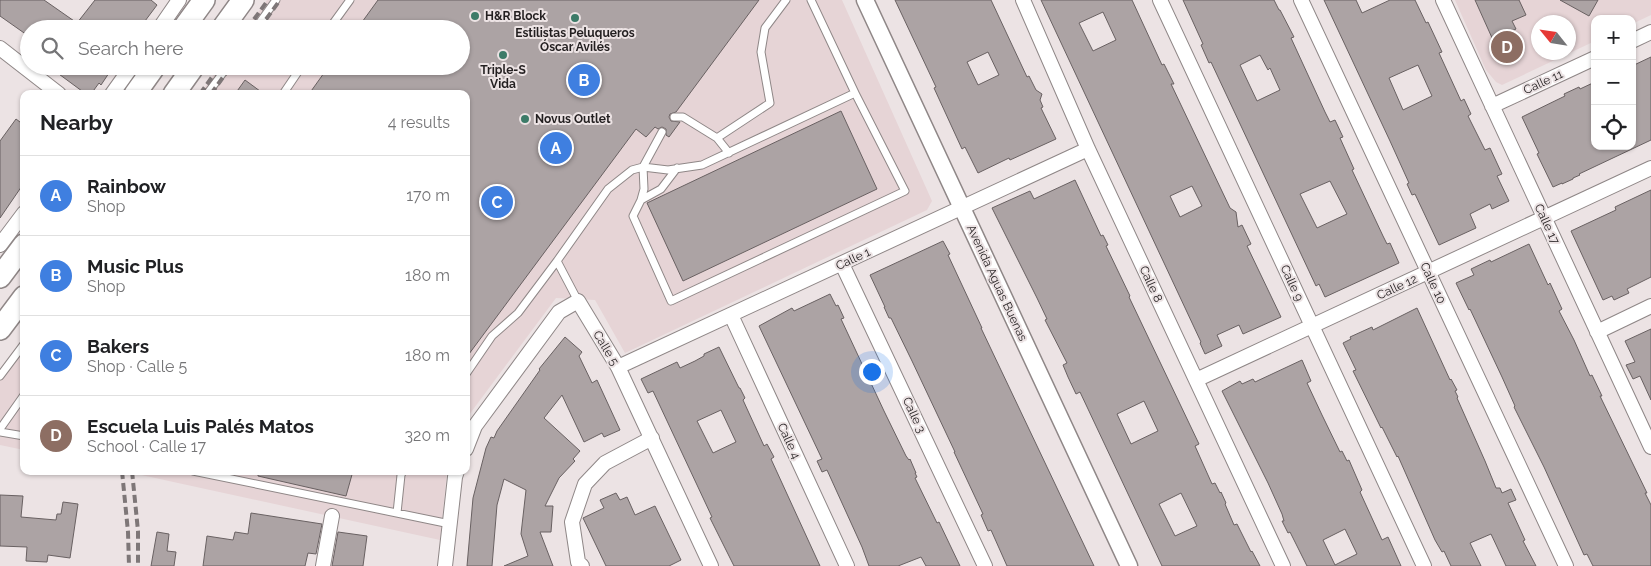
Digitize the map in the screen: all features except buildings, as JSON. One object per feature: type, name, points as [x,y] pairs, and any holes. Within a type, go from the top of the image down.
[{"type":"main road","points":[[190,20],[204,0]]},
{"type":"main road","points":[[229,20],[243,0]]},
{"type":"main road","points":[[138,90],[149,75]]},
{"type":"main road","points":[[177,90],[188,75]]},
{"type":"main road","points":[[0,277],[20,250]]},
{"type":"main road","points":[[0,330],[20,302]]},
{"type":"street","points":[[165,20],[179,0]]},
{"type":"street","name":"Avenida Aguas Buenas","points":[[865,0],[1129,566]]},
{"type":"street","name":"Calle 8","points":[[1023,0],[1088,149],[1283,566]]},
{"type":"street","name":"Calle 9","points":[[1160,0],[1424,566]]},
{"type":"street","name":"Calle 10","points":[[1301,0],[1566,566]]},
{"type":"street","name":"Calle 17","points":[[1442,0],[1650,443]]},
{"type":"street","points":[[1636,39],[1651,32]]},
{"type":"street","points":[[0,48],[20,64]]},
{"type":"street","name":"Calle 11","points":[[1492,106],[1591,60]]},
{"type":"street","points":[[35,75],[54,90]]},
{"type":"street","points":[[115,90],[126,75]]},
{"type":"street","name":"Calle 1","points":[[618,367],[1088,149]]},
{"type":"street","name":"Calle 12","points":[[1196,380],[1651,168]]},
{"type":"street","points":[[0,245],[20,218]]},
{"type":"street","name":"Calle 3","points":[[842,264],[985,566]]},
{"type":"street","points":[[470,439],[475,426],[559,312],[578,301]]},
{"type":"street","name":"Calle 5","points":[[578,301],[618,367],[711,566]]},
{"type":"street","points":[[1597,332],[1651,306]]},
{"type":"street","name":"Calle 4","points":[[731,315],[847,566]]},
{"type":"street","points":[[582,566],[578,562],[572,522],[585,484],[605,463],[652,438]]},
{"type":"street","points":[[445,566],[456,475]]},
{"type":"street","points":[[323,566],[332,516]]},
{"type":"lane","points":[[262,20],[276,0]]},
{"type":"lane","points":[[336,20],[350,0]]},
{"type":"lane","points":[[718,138],[770,103],[760,52],[764,28],[786,0]]},
{"type":"lane","points":[[662,132],[643,167],[644,189],[642,200],[633,216],[671,300],[905,191],[855,93],[811,0]]},
{"type":"lane","points":[[211,90],[222,75]]},
{"type":"lane","points":[[286,90],[296,75]]},
{"type":"lane","points":[[470,368],[492,336],[518,313],[608,189],[632,170],[643,167],[668,170],[702,165],[855,93]]},
{"type":"lane","points":[[674,117],[683,117],[718,138],[729,153]]},
{"type":"lane","points":[[642,200],[661,189],[677,168]]},
{"type":"lane","points":[[557,261],[578,301]]},
{"type":"lane","points":[[0,376],[20,349]]},
{"type":"lane","points":[[20,401],[0,430],[20,435]]},
{"type":"lane","points":[[212,475],[450,524]]},
{"type":"lane","points":[[397,513],[401,475]]},
{"type":"shaded area","points":[[267,0],[842,0],[932,201],[927,210],[625,353],[595,300],[556,298],[470,414],[470,90],[203,90],[214,75],[470,75],[470,20],[253,20]]},
{"type":"shaded area","points":[[1455,0],[1651,0],[1651,15],[1636,22],[1636,15],[1591,15],[1591,43],[1576,50],[1576,15],[1531,15],[1531,60],[1555,60],[1502,85],[1496,82],[1486,70]]},
{"type":"shaded area","points":[[20,349],[20,449],[0,445],[0,377]]},
{"type":"shaded area","points":[[141,475],[447,475],[440,540]]},
{"type":"railway","points":[[254,20],[268,0]]},
{"type":"railway","points":[[266,20],[280,0]]},
{"type":"railway","points":[[203,90],[214,75]]},
{"type":"railway","points":[[214,90],[225,75]]},
{"type":"railway","points":[[122,475],[129,566]]},
{"type":"railway","points":[[132,475],[138,531],[138,566]]},
{"type":"place","name":"H&R Block","points":[[475,16]]},
{"type":"place","name":"Estilistas Peluqueros Óscar Avilés","points":[[575,18]]},
{"type":"place","name":"Escuela Luis Palés Matos","points":[[1507,47]]},
{"type":"place","name":"Triple-S Vida","points":[[503,55]]},
{"type":"place","name":"Music Plus","points":[[584,80]]},
{"type":"place","name":"Novus Outlet","points":[[525,119]]},
{"type":"place","name":"Rainbow","points":[[556,148]]},
{"type":"place","name":"Bakers","points":[[497,202]]}]
